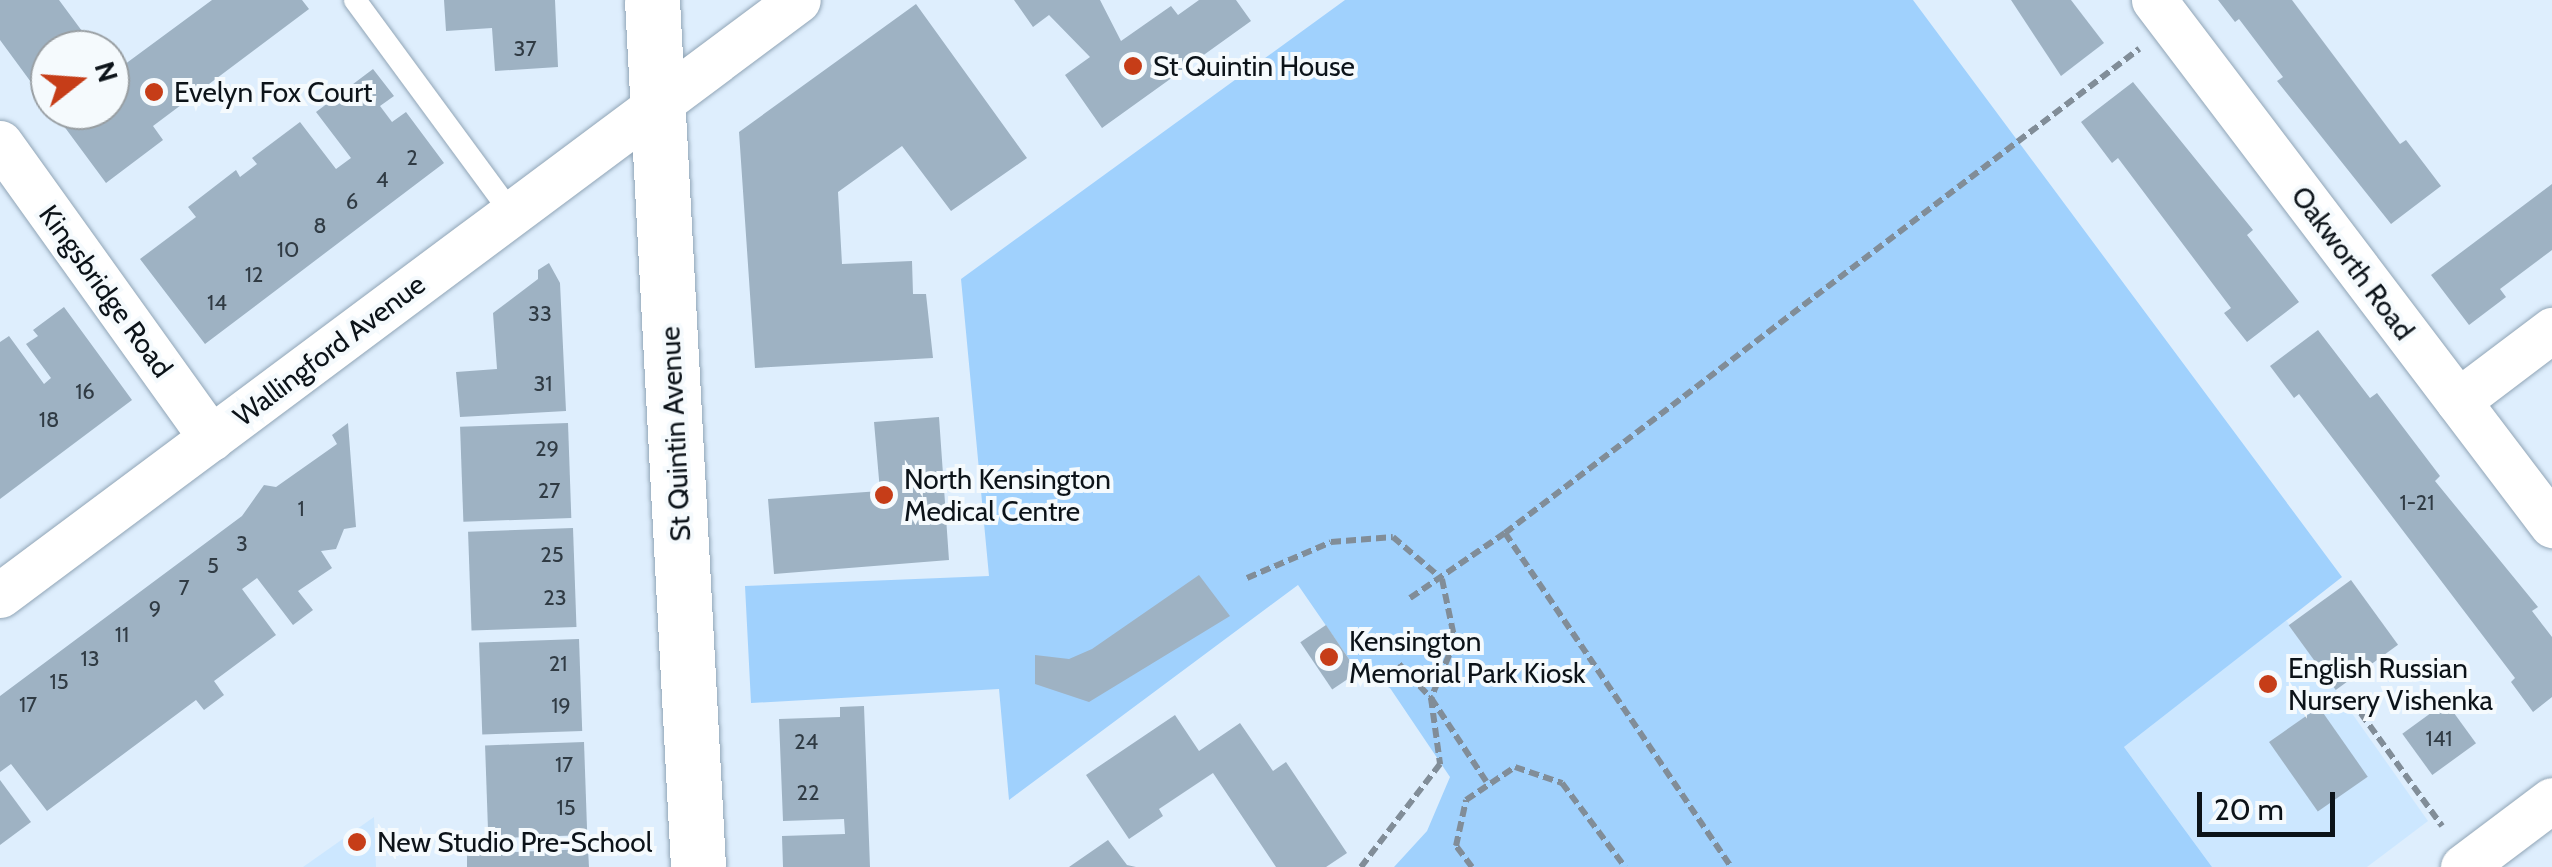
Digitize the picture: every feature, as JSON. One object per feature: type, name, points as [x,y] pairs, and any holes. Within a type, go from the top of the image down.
[{"type":"main road","name":"St Quintin Avenue","points":[[652,0],[698,867]]},
{"type":"street","name":"Wallingford Avenue","points":[[0,596],[798,0]]},
{"type":"street","name":"Oakworth Road","points":[[2163,12],[2552,525]]},
{"type":"street","name":"Kingsbridge Road","points":[[0,143],[211,438]]},
{"type":"street","points":[[2458,400],[2552,330]]},
{"type":"street","points":[[2466,865],[2552,800]]},
{"type":"lane","points":[[355,0],[512,214]]},
{"type":"path","points":[[1410,598],[1505,534],[2163,12]]},
{"type":"path","points":[[1505,534],[1730,867]]},
{"type":"path","points":[[1247,578],[1331,542],[1393,537],[1442,579],[1456,641],[1431,698],[1440,764],[1362,867]]},
{"type":"path","points":[[1398,664],[1431,698],[1486,780]]},
{"type":"path","points":[[2352,701],[2466,865]]},
{"type":"path","points":[[1472,867],[1456,846],[1466,800],[1486,780],[1515,767],[1562,783],[1625,867]]},
{"type":"shaded area","points":[[1345,0],[1913,0],[2342,577],[2124,747],[2212,867],[1394,867],[1427,831],[1450,777],[1390,688],[1358,672],[1298,585],[1009,800],[999,689],[751,703],[745,586],[989,576],[961,279]]},
{"type":"shaded area","name":"English Russian Nursery Vishenka","points":[[2286,620],[2428,821],[2367,867],[2212,867],[2124,747]]},
{"type":"shaded area","name":"New Studio Pre-School","points":[[374,817],[376,867],[303,867]]},
{"type":"building","points":[[0,0],[59,0],[81,30],[30,30],[30,81],[0,40]]},
{"type":"building","name":"Evelyn Fox Court","points":[[212,0],[302,0],[309,9],[153,126],[163,140],[106,183],[67,130],[130,130],[130,60]]},
{"type":"building","points":[[444,0],[555,0],[558,67],[495,71],[492,28],[446,31]]},
{"type":"building","name":"St Quintin House","points":[[1014,0],[1100,0],[1121,41],[1171,6],[1178,15],[1199,0],[1236,0],[1251,21],[1102,128],[1065,75],[1090,57],[1049,15],[1033,27]]},
{"type":"building","points":[[2011,0],[2071,0],[2104,43],[2061,76]]},
{"type":"building","points":[[2218,0],[2292,0],[2400,144],[2406,140],[2441,186],[2391,224],[2277,81],[2283,77],[2239,19],[2235,22]]},
{"type":"building","points":[[916,4],[1027,158],[951,211],[902,146],[838,192],[842,264],[912,261],[913,294],[926,294],[933,358],[755,368],[739,132]]},
{"type":"building","points":[[373,69],[394,96],[380,106],[392,122],[406,112],[444,163],[205,344],[140,259],[196,217],[188,207],[236,170],[240,177],[257,164],[252,158],[300,122],[336,169],[351,158],[316,112]]},
{"type":"building","points":[[2133,82],[2253,230],[2247,235],[2299,302],[2247,342],[2224,313],[2231,308],[2118,158],[2112,163],[2081,122]]},
{"type":"building","points":[[2552,184],[2552,250],[2500,289],[2506,297],[2469,325],[2431,275]]},
{"type":"building","points":[[549,263],[560,283],[566,411],[460,417],[456,372],[497,369],[493,313],[538,279],[538,270]]},
{"type":"building","points":[[64,307],[132,400],[0,499],[0,342],[9,336],[44,384],[51,378],[26,344],[38,336],[33,330]]},
{"type":"building","points":[[2318,330],[2370,398],[2377,393],[2440,476],[2435,481],[2538,607],[2532,611],[2552,637],[2552,697],[2533,712],[2511,682],[2515,678],[2299,394],[2294,398],[2270,366]]},
{"type":"building","name":"North Kensington Medical Centre","points":[[939,417],[949,560],[774,574],[768,499],[880,491],[874,422]]},
{"type":"building","points":[[348,423],[356,527],[344,529],[336,549],[321,551],[332,568],[298,591],[313,610],[293,625],[257,578],[242,589],[276,635],[214,681],[224,695],[204,710],[196,700],[47,811],[11,764],[0,772],[0,696],[242,516],[264,485],[276,487],[337,444],[332,435]]},
{"type":"building","points":[[568,423],[571,518],[463,522],[460,427]]},
{"type":"building","points":[[573,528],[576,627],[472,631],[468,532]]},
{"type":"building","points":[[1199,575],[1230,616],[1089,702],[1035,684],[1035,655],[1069,659],[1092,649]]},
{"type":"building","points":[[2351,580],[2398,645],[2336,690],[2289,625]]},
{"type":"building","name":"Kensington Memorial Park Kiosk","points":[[1326,625],[1358,672],[1332,690],[1300,642]]},
{"type":"building","points":[[579,639],[582,731],[482,734],[479,642]]},
{"type":"building","points":[[2446,702],[2476,743],[2432,775],[2402,734]]},
{"type":"building","points":[[864,706],[870,867],[783,867],[782,836],[845,834],[844,819],[783,821],[779,719],[840,717],[840,707]]},
{"type":"building","points":[[2319,707],[2368,777],[2318,812],[2269,742]]},
{"type":"building","points":[[1175,715],[1199,751],[1240,723],[1273,771],[1286,762],[1347,853],[1326,867],[1276,867],[1213,773],[1159,809],[1163,816],[1129,839],[1086,775]]},
{"type":"building","points":[[584,742],[587,835],[488,838],[485,745]]},
{"type":"building","points":[[0,780],[31,822],[0,845]]},
{"type":"building","points":[[1108,840],[1127,865],[1136,867],[1069,867]]},
{"type":"building","points":[[588,849],[589,867],[467,867],[467,854]]},
{"type":"place","name":"St Quintin House","points":[[1133,66]]},
{"type":"place","name":"Evelyn Fox Court","points":[[154,92]]},
{"type":"place","name":"North Kensington Medical Centre","points":[[884,495]]},
{"type":"place","name":"Kensington Memorial Park Kiosk","points":[[1329,657]]},
{"type":"place","name":"English Russian Nursery Vishenka","points":[[2268,684]]},
{"type":"place","name":"New Studio Pre-School","points":[[357,842]]}]
